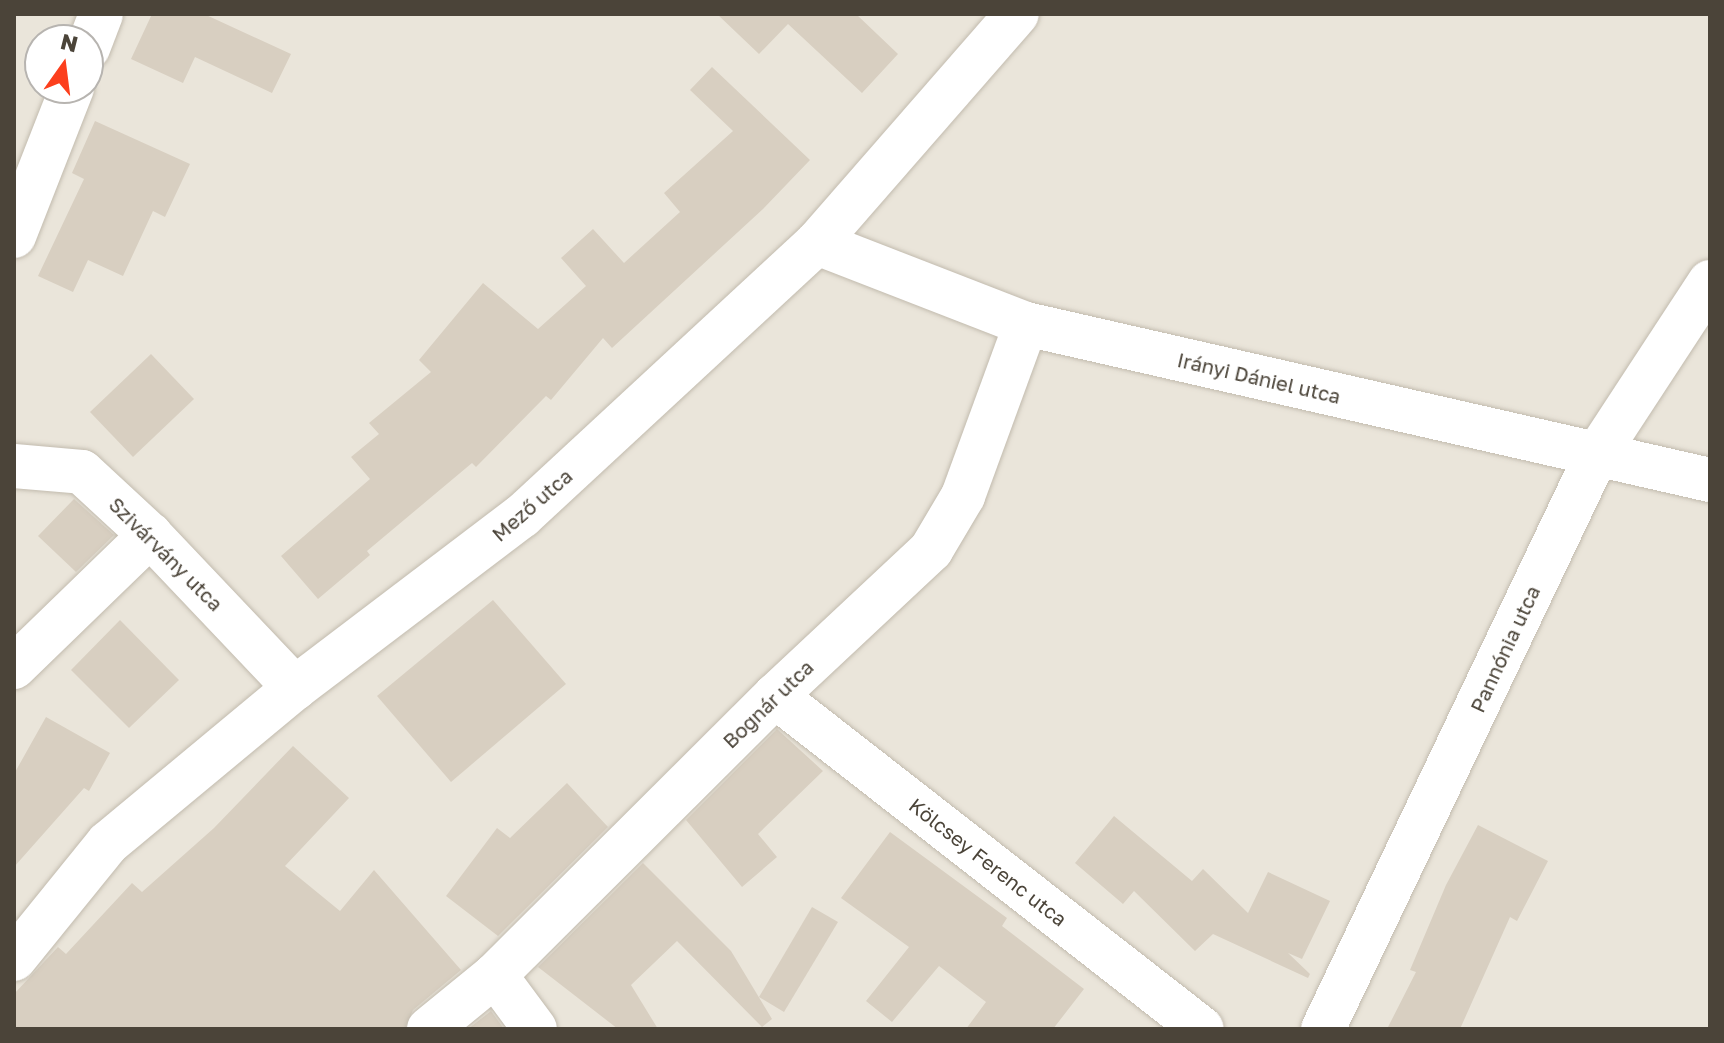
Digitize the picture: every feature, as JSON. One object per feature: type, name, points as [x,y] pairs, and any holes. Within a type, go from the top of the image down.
[{"type":"street","name":"Mező utca","points":[[14,959],[108,843],[295,688],[522,516],[817,243],[1017,14]]},
{"type":"street","points":[[14,236],[66,104]]},
{"type":"street","name":"Irányi Dániel utca","points":[[817,243],[1026,324],[1710,480]]},
{"type":"street","name":"Pannónia utca","points":[[1323,1029],[1596,456],[1710,282]]},
{"type":"street","name":"Bognár utca","points":[[429,1029],[495,975],[775,696],[931,550],[963,496],[1026,324]]},
{"type":"street","name":"Szivárvány utca","points":[[14,466],[82,472],[150,535],[295,688]]},
{"type":"street","points":[[14,667],[150,535]]},
{"type":"street","name":"Kölcsey Ferenc utca","points":[[775,696],[1202,1029]]},
{"type":"street","points":[[495,975],[535,1029]]},
{"type":"shaded area","points":[[14,14],[1710,14],[1710,1029],[14,1029]]},
{"type":"building","points":[[152,14],[204,14],[291,54],[272,93],[195,57],[183,83],[131,59]]},
{"type":"building","points":[[717,14],[856,14],[898,54],[862,93],[788,24],[759,54]]},
{"type":"building","points":[[712,67],[810,160],[763,209],[612,348],[603,338],[551,400],[546,396],[476,467],[472,463],[367,551],[370,555],[318,599],[281,556],[370,479],[351,457],[379,434],[369,423],[431,372],[419,360],[483,283],[538,329],[586,286],[561,258],[593,229],[624,263],[680,212],[664,193],[733,131],[690,90]]},
{"type":"building","points":[[95,121],[190,164],[165,217],[153,211],[123,276],[88,260],[73,292],[38,276],[84,179],[72,173]]},
{"type":"building","points":[[151,354],[194,399],[133,457],[90,412]]},
{"type":"building","points":[[74,499],[114,535],[76,572],[38,536]]},
{"type":"building","points":[[493,600],[566,684],[451,782],[377,696]]},
{"type":"building","points":[[120,620],[179,680],[129,728],[71,670]]},
{"type":"building","points":[[46,717],[110,753],[89,791],[84,788],[14,867],[14,774]]},
{"type":"building","points":[[777,729],[823,771],[758,834],[777,857],[742,887],[686,820]]},
{"type":"building","points":[[293,746],[349,798],[285,866],[340,911],[374,870],[461,970],[413,1010],[405,1029],[14,1029],[14,994],[58,947],[66,954],[132,883],[142,892],[214,828]]},
{"type":"building","points":[[567,783],[608,827],[498,936],[446,896],[497,828],[510,838]]},
{"type":"building","points":[[1114,816],[1192,881],[1203,869],[1248,913],[1268,872],[1330,901],[1302,959],[1288,953],[1310,974],[1308,978],[1213,934],[1195,951],[1134,891],[1123,904],[1075,863]]},
{"type":"building","points":[[1478,825],[1548,861],[1517,921],[1510,917],[1460,1029],[1387,1029],[1416,972],[1410,970],[1446,885]]},
{"type":"building","points":[[890,832],[1007,918],[1002,926],[1084,989],[1053,1029],[966,1029],[986,1002],[939,966],[892,1022],[866,1001],[909,947],[841,898]]},
{"type":"building","points":[[643,863],[731,951],[772,1019],[762,1027],[677,941],[631,985],[658,1029],[618,1029],[538,967]]},
{"type":"building","points":[[812,907],[838,922],[784,1012],[759,997]]},
{"type":"building","points":[[491,1011],[504,1029],[468,1029]]}]
